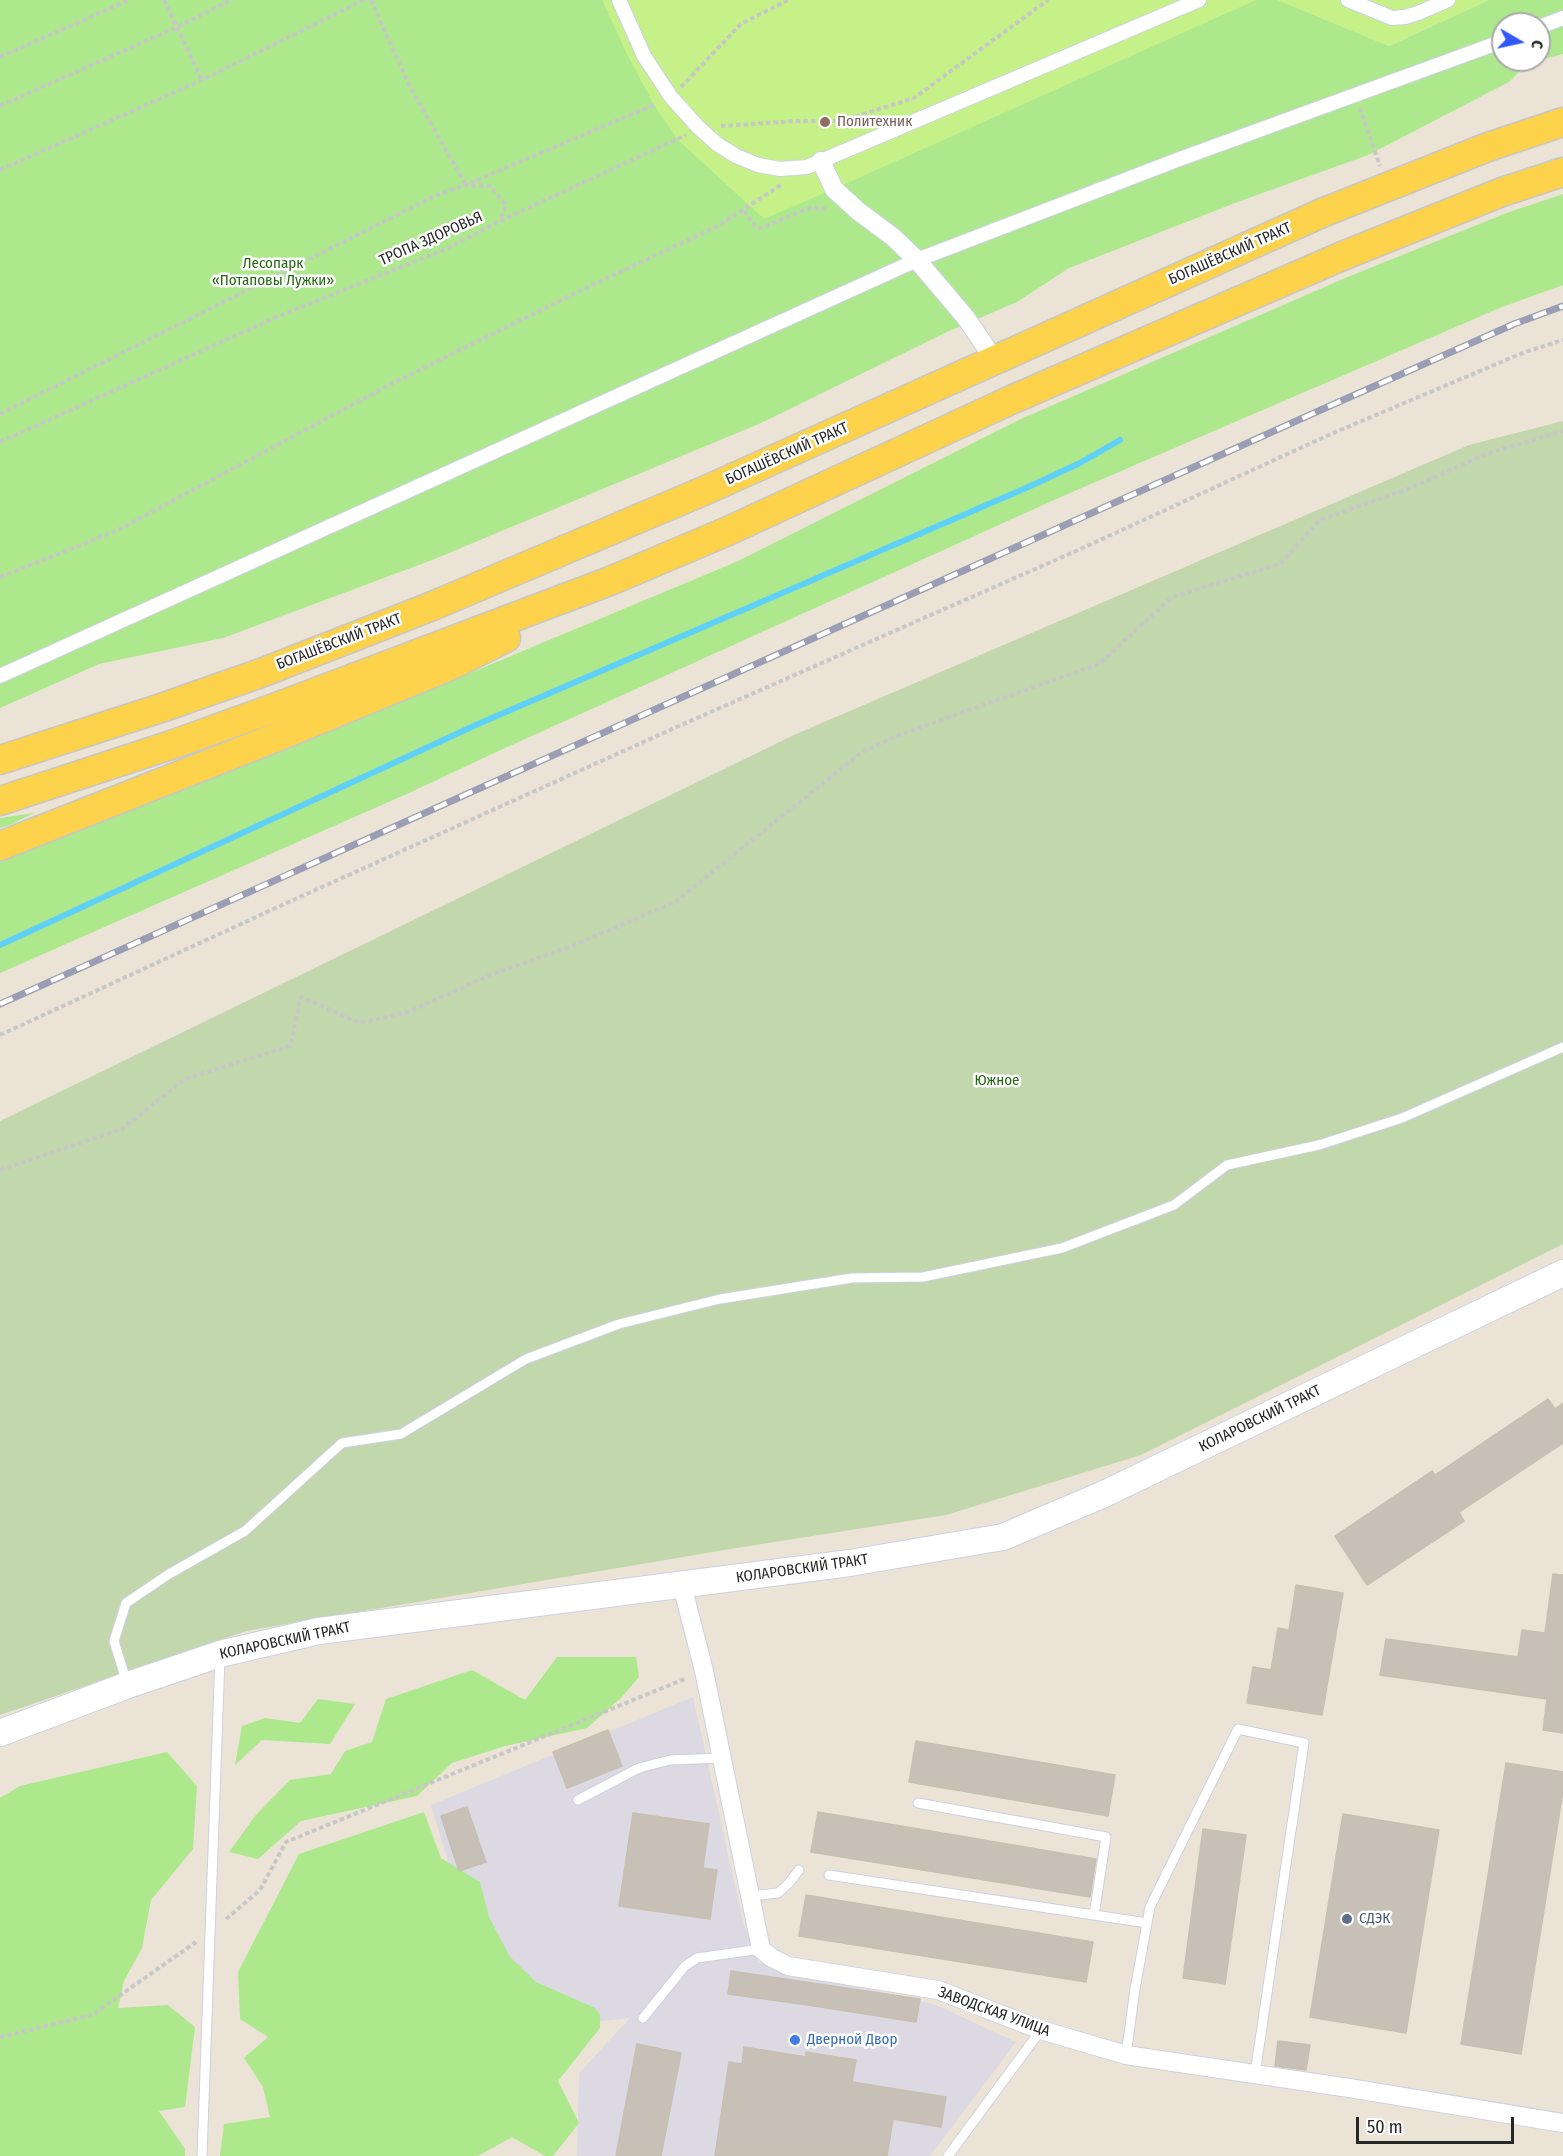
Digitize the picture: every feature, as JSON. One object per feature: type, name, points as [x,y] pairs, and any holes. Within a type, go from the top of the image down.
[{"type":"main road","name":"БОГАШЁВСКИЙ ТРАКТ","points":[[0,760],[151,712],[261,673],[430,607],[706,490],[1322,213],[1488,147],[1563,122]]},
{"type":"main road","points":[[0,801],[260,713],[610,581],[728,531],[1011,400],[1351,252],[1480,201],[1563,172]]},
{"type":"main road","points":[[0,846],[183,775],[452,665],[528,627],[610,581]]},
{"type":"main road","name":"КОЛАРОВСКИЙ ТРАКТ","points":[[0,1733],[220,1653],[319,1631],[850,1563],[1003,1537],[1104,1494],[1563,1273]]},
{"type":"street","points":[[619,0],[644,56],[671,97],[698,127],[717,144],[736,156],[758,165],[780,169],[814,164],[1199,0]]},
{"type":"street","points":[[1348,0],[1392,18],[1418,13],[1448,0]]},
{"type":"street","points":[[0,676],[916,260],[1177,159],[1491,45]]},
{"type":"street","points":[[814,164],[834,189],[858,211],[893,237],[916,260],[966,318],[994,359]]},
{"type":"street","points":[[682,1585],[704,1671],[761,1949]]},
{"type":"street","name":"ЗАВОДСКАЯ УЛИЦА","points":[[761,1949],[788,1966],[938,1990],[1041,2030],[1126,2055],[1563,2123]]},
{"type":"lane","points":[[128,1685],[114,1641],[126,1603],[169,1574],[244,1531],[342,1443],[401,1434],[526,1359],[619,1324],[720,1299],[852,1278],[923,1277],[1062,1248],[1174,1205],[1227,1165],[1319,1145],[1402,1118],[1563,1047]]},
{"type":"lane","points":[[202,2156],[220,1653]]},
{"type":"lane","points":[[1126,2055],[1150,1907],[1238,1729],[1304,1743],[1256,2074]]},
{"type":"lane","points":[[578,1800],[639,1768],[670,1760],[722,1758]]},
{"type":"lane","points":[[918,1803],[1106,1837],[1094,1915]]},
{"type":"lane","points":[[751,1896],[778,1893],[799,1870]]},
{"type":"lane","points":[[829,1875],[1147,1923]]},
{"type":"lane","points":[[643,2018],[686,1966],[697,1958],[761,1949]]},
{"type":"lane","points":[[948,2156],[1041,2030]]},
{"type":"path","points":[[0,57],[129,0]]},
{"type":"path","points":[[164,0],[202,80]]},
{"type":"path","points":[[0,106],[177,27],[231,0]]},
{"type":"path","points":[[0,170],[202,80],[364,0]]},
{"type":"path","points":[[370,0],[410,87],[466,185]]},
{"type":"path","points":[[0,414],[439,194],[466,185],[671,97],[741,24],[788,0]]},
{"type":"path","points":[[500,221],[678,140],[698,127],[797,121],[841,121],[914,98],[1048,0]]},
{"type":"path","points":[[1356,95],[1387,187]]},
{"type":"path","points":[[0,577],[118,530],[393,383],[716,227],[814,164]]},
{"type":"path","name":"ТРОПА ЗДОРОВЬЯ","points":[[0,442],[279,316],[446,249],[500,221],[506,205],[490,186],[466,185]]},
{"type":"path","points":[[744,211],[756,227],[761,228],[810,208],[858,211]]},
{"type":"path","points":[[0,1035],[679,726],[1076,552],[1330,434],[1525,352],[1563,340]]},
{"type":"path","points":[[0,1170],[122,1129],[185,1079],[290,1046],[301,998],[360,1023],[408,1012],[488,976],[572,946],[675,902],[862,752],[899,735],[1099,664],[1172,597],[1280,564],[1320,520],[1408,489],[1486,454],[1563,431]]},
{"type":"path","points":[[0,2037],[92,2014],[210,1933],[260,1890],[286,1842],[704,1671]]},
{"type":"shaded area","points":[[693,1697],[743,1922],[759,1963],[936,2005],[1016,2042],[930,2156],[577,2156],[579,2073],[630,2018],[514,2030],[466,1921],[431,1805]]},
{"type":"green space","name":"Лесопарк «Потаповы Лужки»","points":[[0,0],[1278,0],[1389,46],[1489,0],[1563,0],[1563,54],[1551,57],[1551,12],[1491,12],[1491,72],[1519,72],[1509,82],[1368,155],[1235,203],[1069,268],[1017,302],[947,332],[761,423],[432,560],[223,638],[99,664],[0,708]]},
{"type":"green space","name":"Политехник","points":[[602,0],[1256,0],[764,219],[678,140],[654,105]]},
{"type":"green space","points":[[1278,0],[1489,0],[1389,46]]},
{"type":"green space","points":[[1563,194],[1563,285],[1502,307],[1063,496],[409,793],[0,973],[0,861],[288,749],[736,562],[1023,418],[1350,276],[1509,212]]},
{"type":"green space","name":"Южное","points":[[1563,421],[1563,1244],[1141,1455],[946,1515],[246,1631],[0,1715],[0,1121],[794,735],[1469,445]]},
{"type":"green space","points":[[34,813],[10,825],[0,828],[0,818]]},
{"type":"green space","points":[[557,1657],[636,1657],[639,1677],[621,1698],[587,1728],[505,1746],[452,1763],[417,1796],[301,1821],[258,1859],[229,1852],[255,1816],[290,1780],[331,1774],[345,1751],[372,1742],[386,1699],[472,1670],[525,1700]]},
{"type":"green space","points":[[318,1699],[355,1704],[330,1744],[262,1740],[235,1765],[242,1726],[265,1718],[300,1723]]},
{"type":"green space","points":[[167,1752],[197,1786],[193,1849],[151,1900],[142,1948],[124,1981],[118,2008],[168,2005],[195,2027],[185,2107],[159,2111],[185,2149],[185,2156],[0,2156],[0,1798],[20,1786]]},
{"type":"green space","points":[[424,1812],[441,1858],[480,1882],[489,1917],[510,1957],[536,1982],[595,2008],[600,2015],[600,2028],[558,2081],[579,2123],[553,2156],[545,2156],[512,2137],[478,2156],[220,2156],[224,2124],[270,2117],[263,2087],[244,2058],[268,2037],[240,2019],[238,1972],[299,1854]]},
{"type":"building","points":[[1548,1399],[1555,1409],[1563,1403],[1563,1443],[1459,1512],[1464,1521],[1367,1585],[1335,1536],[1432,1471],[1435,1475]]},
{"type":"building","points":[[1553,1574],[1563,1575],[1563,1733],[1543,1730],[1547,1699],[1380,1675],[1386,1639],[1518,1657],[1522,1630],[1545,1633]]},
{"type":"building","points":[[1296,1585],[1343,1593],[1322,1715],[1247,1703],[1253,1667],[1271,1670],[1278,1628],[1289,1630]]},
{"type":"building","points":[[608,1730],[622,1766],[567,1788],[553,1752]]},
{"type":"building","points":[[916,1741],[1115,1775],[1108,1816],[909,1782]]},
{"type":"building","points":[[1506,1763],[1563,1772],[1563,1791],[1521,2054],[1461,2044]]},
{"type":"building","points":[[467,1807],[486,1862],[459,1871],[441,1816]]},
{"type":"building","points":[[818,1812],[1096,1859],[1090,1897],[811,1852]]},
{"type":"building","points":[[633,1813],[709,1824],[703,1868],[717,1870],[710,1919],[619,1906]]},
{"type":"building","points":[[1343,1814],[1439,1830],[1406,2033],[1310,2017]]},
{"type":"building","points":[[1203,1829],[1246,1835],[1225,1984],[1183,1978]]},
{"type":"building","points":[[806,1895],[1093,1942],[1086,1982],[799,1936]]},
{"type":"building","points":[[731,1971],[920,1999],[916,2022],[728,1994]]},
{"type":"building","points":[[1278,2041],[1310,2045],[1306,2070],[1275,2066]]},
{"type":"building","points":[[637,2044],[681,2053],[661,2156],[616,2156]]},
{"type":"building","points":[[744,2047],[806,2057],[806,2052],[856,2060],[852,2082],[946,2097],[941,2127],[893,2119],[887,2156],[715,2156],[729,2062],[742,2064]]},
{"type":"waterway","points":[[0,945],[478,724],[1026,488],[1080,463],[1120,440]]},
{"type":"railway","points":[[0,1004],[1314,413],[1514,324],[1563,306]]},
{"type":"place","name":"Политехник","points":[[825,122]]},
{"type":"place","name":"СДЭК","points":[[1347,1919]]},
{"type":"place","name":"Дверной Двор","points":[[795,2040]]}]
